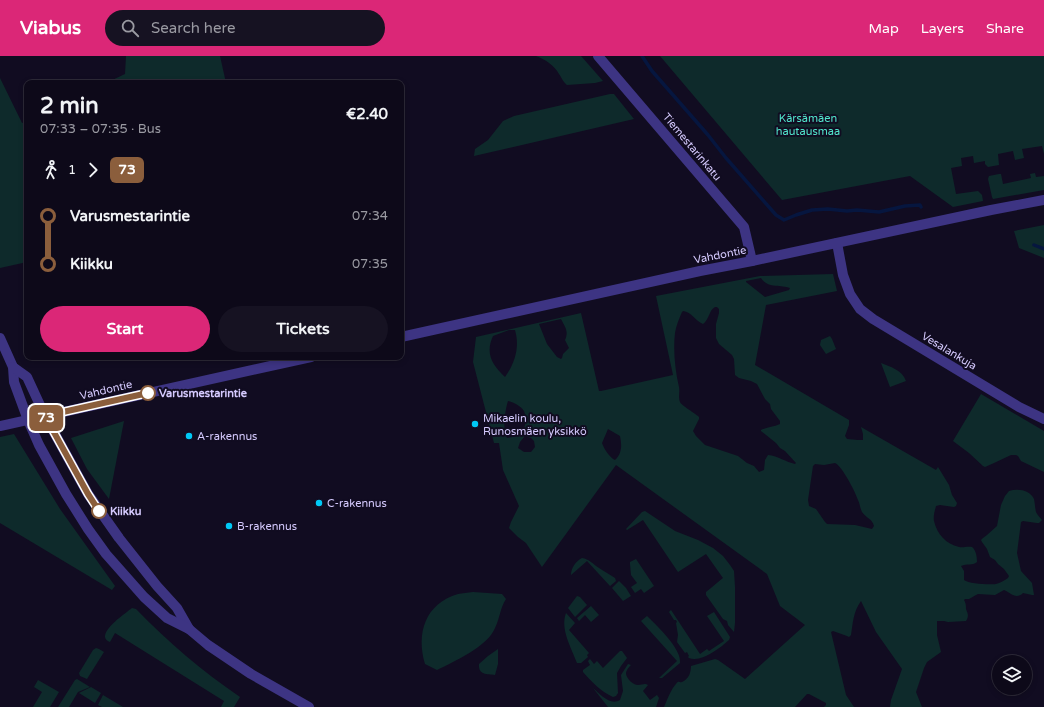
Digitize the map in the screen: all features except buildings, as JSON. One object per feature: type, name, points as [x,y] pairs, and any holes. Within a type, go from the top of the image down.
[{"type":"street","name":"Tiemestarinkatu","points":[[598,56],[744,227],[752,261]]},
{"type":"street","name":"Vahdontie","points":[[404,336],[700,271],[1044,200]]},
{"type":"street","name":"Vesalankuja","points":[[838,243],[843,275],[850,294],[860,309],[873,319],[1019,407],[1044,419]]},
{"type":"street","points":[[0,338],[13,367],[14,382],[39,445],[66,494],[106,554],[141,593],[167,618],[189,629],[208,645],[251,674],[307,707]]},
{"type":"street","name":"Vahdontie","points":[[0,426],[297,360]]},
{"type":"street","points":[[13,367],[27,378],[45,416],[88,494],[119,538],[161,591],[177,608],[189,629]]},
{"type":"green space","points":[[126,56],[220,56],[225,80],[112,80],[125,74]]},
{"type":"green space","points":[[536,56],[581,56],[603,81],[567,85],[552,65]]},
{"type":"green space","name":"Kärsämäen hautausmaa","points":[[660,56],[1044,56],[1044,154],[1042,146],[1022,149],[1024,158],[1015,160],[1013,151],[998,154],[999,165],[988,167],[985,164],[985,161],[974,163],[973,156],[961,158],[962,166],[951,168],[956,194],[978,191],[982,195],[983,201],[953,207],[910,176],[782,200]]},
{"type":"green space","points":[[0,78],[22,123],[24,122],[24,263],[0,268]]},
{"type":"green space","points":[[614,94],[634,119],[474,156],[475,149],[488,140],[503,121],[514,116]]},
{"type":"green space","points":[[1035,173],[1036,177],[1044,176],[1044,190],[993,199],[988,179],[989,176],[1001,174],[1003,184],[1031,178],[1030,174]]},
{"type":"green space","points":[[1044,225],[1044,258],[1019,248],[1014,231]]},
{"type":"green space","points":[[833,274],[837,291],[766,305],[755,365],[849,420],[849,425],[845,436],[847,439],[863,440],[861,427],[936,470],[938,467],[949,485],[952,495],[957,503],[954,507],[940,505],[936,506],[934,513],[935,526],[943,538],[950,544],[959,547],[972,547],[976,554],[977,562],[961,566],[964,571],[964,580],[975,583],[996,584],[1008,578],[1009,576],[1004,569],[990,557],[981,540],[997,526],[1001,505],[1009,491],[1023,490],[1030,494],[1034,499],[1036,513],[1042,520],[1039,523],[1021,522],[1017,553],[1021,571],[1032,583],[1034,595],[1023,593],[1016,596],[1004,590],[995,595],[978,594],[964,600],[968,615],[966,621],[937,621],[937,635],[941,652],[927,662],[924,668],[916,692],[922,707],[890,707],[902,669],[876,632],[861,601],[855,613],[851,635],[849,637],[833,631],[831,632],[846,695],[854,707],[824,707],[826,703],[807,694],[795,707],[664,707],[674,686],[678,682],[684,681],[688,677],[691,666],[715,659],[745,679],[805,625],[780,606],[767,574],[616,465],[542,567],[526,543],[509,528],[519,506],[503,470],[499,443],[494,443],[473,362],[476,337],[581,313],[599,391],[601,391],[673,375],[656,296],[760,276]],"holes":[[[761,278],[767,284],[790,288],[789,290],[765,297],[746,282]],[[715,307],[719,309],[716,324],[716,338],[719,344],[732,355],[734,359],[735,375],[739,378],[757,384],[765,399],[770,404],[771,409],[780,421],[780,424],[761,431],[785,451],[796,463],[795,464],[768,455],[765,460],[764,470],[759,472],[754,466],[738,456],[705,445],[693,431],[699,417],[683,405],[679,400],[674,346],[675,333],[683,311],[689,313],[703,324],[707,320],[711,310]],[[561,319],[566,329],[567,334],[565,340],[569,348],[563,354],[561,359],[557,357],[547,344],[539,324]],[[509,330],[515,330],[517,343],[516,355],[505,377],[493,363],[490,353],[493,336]],[[508,401],[517,404],[524,411],[526,420],[523,430],[518,436],[507,438],[505,435],[504,420]],[[608,429],[620,436],[621,449],[615,460],[602,443]],[[525,436],[534,441],[535,447],[531,452],[524,452],[518,448],[520,442]],[[835,463],[838,465],[848,479],[862,512],[873,523],[874,526],[872,529],[855,525],[827,524],[816,509],[809,506],[808,500],[813,466],[815,464],[824,465]]]},
{"type":"green space","points":[[830,336],[836,349],[826,354],[820,345],[821,340]]},
{"type":"green space","points":[[881,363],[902,374],[906,381],[890,387]]},
{"type":"green space","points":[[981,394],[1044,431],[1044,472],[1021,461],[1016,455],[1011,455],[985,467],[953,441]]},
{"type":"green space","points":[[124,421],[109,499],[87,469],[71,438]]},
{"type":"green space","points":[[14,434],[60,509],[115,586],[112,590],[0,523],[0,437]]},
{"type":"green space","points":[[645,511],[675,531],[713,548],[723,556],[730,565],[734,571],[735,587],[734,632],[706,595],[706,592],[723,578],[706,554],[678,572],[643,520],[627,530],[626,529],[642,512]]},
{"type":"green space","points":[[582,558],[589,561],[615,578],[616,581],[610,586],[587,561],[571,575],[574,565]]},
{"type":"green space","points":[[636,559],[654,586],[644,593],[641,589],[635,593],[631,587],[637,583],[631,575],[630,562]]},
{"type":"green space","points":[[619,581],[631,596],[623,601],[612,588]]},
{"type":"green space","points":[[473,592],[502,594],[506,599],[502,606],[497,624],[491,635],[470,653],[437,670],[425,664],[422,653],[423,631],[431,612],[447,599],[458,594]]},
{"type":"green space","points":[[577,596],[580,597],[587,605],[575,617],[568,608]]},
{"type":"green space","points":[[591,606],[599,615],[591,622],[585,615],[579,621],[577,618]]},
{"type":"green space","points":[[132,608],[136,609],[160,633],[199,666],[240,697],[234,707],[221,707],[224,701],[115,633],[110,642],[106,639],[105,634],[112,624]]},
{"type":"green space","points":[[671,610],[700,654],[707,649],[709,651],[724,641],[707,616],[714,612],[730,637],[729,640],[716,651],[705,657],[694,659],[689,658],[687,652],[685,653],[677,642],[677,622],[669,612]]},
{"type":"green space","points":[[566,613],[575,623],[569,630],[589,653],[587,655],[588,657],[581,663],[577,663],[565,632],[564,625]]},
{"type":"green space","points":[[647,616],[668,638],[680,657],[680,663],[662,678],[659,678],[677,661],[641,621]]},
{"type":"green space","points":[[96,648],[104,652],[87,679],[80,676],[79,673],[93,650]]},
{"type":"green space","points":[[498,649],[498,664],[495,675],[482,672],[479,668],[479,664]]},
{"type":"green space","points":[[620,651],[622,651],[627,658],[617,673],[618,693],[613,697],[596,686],[583,672],[583,670],[590,665],[588,661],[590,659],[594,664],[597,661],[603,668]]},
{"type":"green space","points":[[628,664],[631,665],[626,673],[628,678],[636,685],[648,685],[643,691],[650,700],[657,695],[659,698],[656,707],[608,707],[593,688],[602,696],[613,702],[620,700],[623,691],[621,675]]},
{"type":"green space","points":[[77,679],[90,687],[78,692],[69,707],[58,707],[75,680]]},
{"type":"green space","points":[[38,680],[59,692],[50,707],[33,707],[42,692],[34,687]]},
{"type":"green space","points":[[91,687],[101,693],[95,703],[79,693]]},
{"type":"green space","points":[[103,695],[123,707],[102,707],[98,705]]},
{"type":"waterway","points":[[642,56],[652,71],[726,158],[776,215],[784,220],[812,210],[828,209],[879,212],[905,206],[920,205],[921,207]]},
{"type":"waterway","points":[[1034,245],[1044,249]]},
{"type":"bus line","name":"73","points":[[99,511],[73,468],[45,416],[148,393]]},
{"type":"place","name":"Varusmestarintie","points":[[148,393]]},
{"type":"place","name":"Mikaelin koulu, Runosmäen yksikkö","points":[[475,424]]},
{"type":"place","name":"A-rakennus","points":[[189,436]]},
{"type":"place","name":"C-rakennus","points":[[319,503]]},
{"type":"place","name":"Kiikku","points":[[99,511]]},
{"type":"place","name":"B-rakennus","points":[[229,526]]}]
